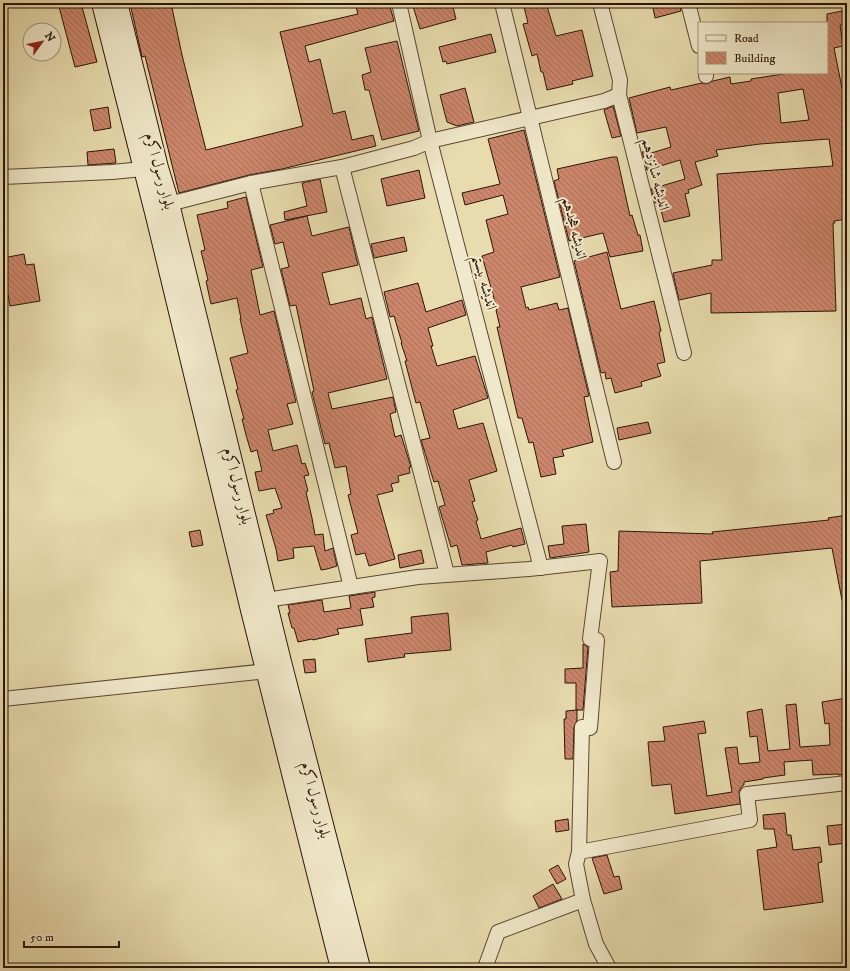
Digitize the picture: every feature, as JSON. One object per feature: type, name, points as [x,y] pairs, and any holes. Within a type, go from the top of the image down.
[{"type":"main road","name":"بلوار رسول اکرم","points":[[102,3],[156,216],[249,602],[341,968]]},
{"type":"main road","name":"بلوار رسول اکرم","points":[[117,3],[158,168],[169,204],[266,600],[360,968]]},
{"type":"street","name":"اندیشه بیستم","points":[[399,3],[430,141],[541,568]]},
{"type":"street","name":"اندیشه هجدهم","points":[[502,3],[614,462]]},
{"type":"street","name":"اندیشه شانزدهم","points":[[600,3],[620,80],[619,95],[684,353]]},
{"type":"street","points":[[688,3],[698,42]]},
{"type":"street","points":[[169,204],[251,183],[342,166],[414,148],[430,141],[604,100],[619,95]]},
{"type":"street","points":[[342,166],[447,574]]},
{"type":"street","points":[[3,177],[112,172],[143,169]]},
{"type":"street","points":[[251,183],[351,587]]},
{"type":"street","points":[[266,600],[418,577],[541,568],[600,561],[590,639],[597,640],[590,728],[582,727],[579,852],[576,864],[583,900],[596,944],[609,968]]},
{"type":"street","points":[[3,699],[267,671]]},
{"type":"street","points":[[579,852],[750,820],[747,794],[847,783]]},
{"type":"street","points":[[485,968],[498,932],[583,900]]},
{"type":"building","points":[[58,3],[81,3],[97,62],[75,67]]},
{"type":"building","points":[[130,3],[171,3],[182,55],[206,150],[303,126],[280,32],[358,14],[355,3],[389,3],[394,21],[305,46],[309,62],[320,59],[333,114],[345,111],[352,140],[373,135],[376,146],[282,169],[249,175],[179,193],[145,56],[142,57]]},
{"type":"building","points":[[412,3],[452,3],[456,19],[420,29]]},
{"type":"building","points":[[523,3],[546,3],[556,36],[582,30],[593,76],[572,81],[573,84],[547,90],[537,54],[532,56],[523,24],[528,23]]},
{"type":"building","points":[[652,3],[680,3],[681,11],[655,18]]},
{"type":"building","points":[[847,10],[847,24],[840,25],[843,46],[834,48],[842,88],[843,90],[847,90],[847,219],[834,221],[835,223],[833,223],[836,311],[711,313],[711,293],[679,300],[673,273],[712,265],[712,260],[722,260],[717,174],[833,166],[829,139],[760,144],[716,150],[718,156],[695,162],[702,185],[688,190],[689,193],[685,194],[690,216],[664,222],[659,202],[655,203],[651,189],[685,179],[680,160],[647,170],[642,152],[647,151],[648,154],[671,147],[666,127],[637,133],[629,98],[670,87],[671,90],[702,83],[706,84],[730,77],[731,84],[784,74],[828,74],[827,14]],"holes":[[[803,89],[809,120],[781,123],[778,93]]]},
{"type":"building","points":[[491,34],[496,52],[447,64],[446,61],[443,62],[439,47]]},
{"type":"building","points":[[397,41],[419,131],[382,140],[369,90],[365,90],[362,75],[371,72],[365,48]]},
{"type":"building","points":[[465,88],[474,122],[457,126],[447,122],[440,95]]},
{"type":"building","points":[[613,106],[621,136],[612,138],[604,110]]},
{"type":"building","points":[[108,107],[111,128],[94,131],[90,110]]},
{"type":"building","points":[[524,130],[560,277],[521,287],[526,308],[528,307],[529,310],[557,303],[559,310],[568,308],[589,396],[584,397],[593,442],[562,450],[564,456],[553,458],[556,474],[541,477],[533,442],[529,443],[522,418],[518,418],[497,327],[500,327],[497,309],[482,256],[494,252],[486,220],[508,214],[503,195],[465,205],[462,193],[500,184],[488,139]]},
{"type":"building","points":[[114,149],[116,163],[88,165],[87,152]]},
{"type":"building","points":[[617,157],[630,216],[632,215],[638,235],[640,235],[643,251],[610,257],[603,233],[569,241],[554,181],[559,179],[557,169]]},
{"type":"building","points":[[419,170],[425,198],[387,206],[381,179]]},
{"type":"building","points":[[320,179],[327,212],[285,220],[284,212],[307,206],[302,183]]},
{"type":"building","points":[[246,197],[263,267],[251,270],[260,315],[274,311],[296,402],[287,404],[293,424],[268,430],[273,451],[297,445],[302,464],[305,463],[309,475],[304,476],[308,491],[306,492],[315,535],[323,534],[325,551],[333,548],[337,566],[327,569],[321,570],[314,546],[293,548],[294,558],[278,561],[266,515],[274,513],[273,510],[282,508],[275,488],[259,491],[255,472],[262,471],[257,450],[251,452],[246,435],[242,419],[244,419],[236,390],[238,389],[230,358],[248,353],[237,298],[211,304],[206,281],[208,280],[201,251],[205,250],[197,215],[228,208],[227,202]]},
{"type":"building","points":[[307,216],[312,236],[349,227],[358,265],[322,273],[330,305],[361,298],[366,319],[372,317],[387,379],[328,393],[332,409],[393,397],[396,412],[390,414],[395,437],[401,435],[411,467],[409,467],[410,473],[398,476],[399,482],[391,484],[393,491],[377,495],[395,559],[369,566],[365,553],[356,555],[351,535],[358,533],[348,495],[351,494],[346,466],[335,468],[329,443],[325,444],[312,392],[314,391],[296,305],[290,306],[281,269],[289,267],[283,242],[275,244],[270,225]]},
{"type":"building","points":[[404,237],[407,251],[374,258],[371,244]]},
{"type":"building","points":[[607,252],[621,309],[654,301],[661,331],[659,332],[665,362],[657,364],[661,376],[641,382],[642,386],[615,393],[611,378],[606,379],[605,372],[601,373],[574,261]]},
{"type":"building","points":[[24,254],[26,265],[34,264],[40,301],[10,306],[6,283],[3,283],[3,258]]},
{"type":"building","points":[[418,283],[426,312],[462,300],[466,315],[428,328],[433,346],[431,346],[437,366],[475,356],[488,398],[453,410],[458,429],[483,423],[497,471],[469,480],[475,501],[472,502],[478,520],[476,521],[481,539],[521,528],[525,544],[513,547],[512,545],[486,552],[488,563],[462,565],[457,545],[451,547],[439,507],[445,505],[438,481],[434,482],[421,440],[430,438],[420,402],[416,403],[405,361],[407,361],[394,316],[390,317],[384,292]]},
{"type":"building","points":[[648,422],[651,433],[619,440],[617,428]]},
{"type":"building","points":[[847,515],[847,600],[842,600],[832,548],[700,561],[702,603],[612,607],[610,572],[618,571],[619,531],[713,534],[712,532],[829,520],[828,518]]},
{"type":"building","points":[[586,524],[589,552],[550,558],[548,546],[564,544],[562,526]]},
{"type":"building","points":[[200,530],[203,545],[192,547],[189,532]]},
{"type":"building","points":[[421,550],[424,563],[400,568],[398,555]]},
{"type":"building","points":[[375,592],[375,597],[372,598],[374,607],[360,609],[363,625],[337,629],[339,634],[298,642],[294,628],[292,628],[288,613],[290,613],[288,605],[322,600],[324,612],[351,608],[349,596]]},
{"type":"building","points":[[448,613],[451,650],[404,654],[405,657],[368,662],[365,639],[412,633],[411,617]]},
{"type":"building","points":[[583,644],[588,647],[583,710],[576,710],[576,683],[565,683],[565,669],[583,668]]},
{"type":"building","points":[[315,659],[316,672],[305,673],[303,660]]},
{"type":"building","points":[[847,698],[847,774],[813,775],[812,760],[784,762],[785,775],[744,782],[744,785],[739,791],[740,804],[675,814],[671,784],[652,786],[648,742],[665,741],[663,727],[704,721],[706,733],[698,734],[707,796],[732,792],[725,748],[737,747],[739,764],[760,762],[757,736],[750,737],[747,712],[762,709],[768,751],[790,749],[786,705],[796,704],[800,747],[830,745],[829,723],[825,724],[822,702]]},
{"type":"building","points":[[577,710],[577,720],[574,727],[573,759],[565,759],[564,719],[566,719],[566,711]]},
{"type":"building","points":[[785,813],[787,835],[791,835],[793,850],[820,847],[822,862],[818,863],[823,902],[764,910],[757,850],[777,847],[774,829],[764,829],[763,815]]},
{"type":"building","points":[[568,819],[569,830],[556,832],[555,821]]},
{"type":"building","points":[[847,824],[847,843],[829,845],[827,826]]},
{"type":"building","points":[[607,855],[614,877],[619,876],[622,889],[604,894],[592,858]]},
{"type":"building","points":[[558,865],[566,879],[557,884],[549,870]]},
{"type":"building","points":[[553,884],[562,899],[539,908],[533,896]]}]
